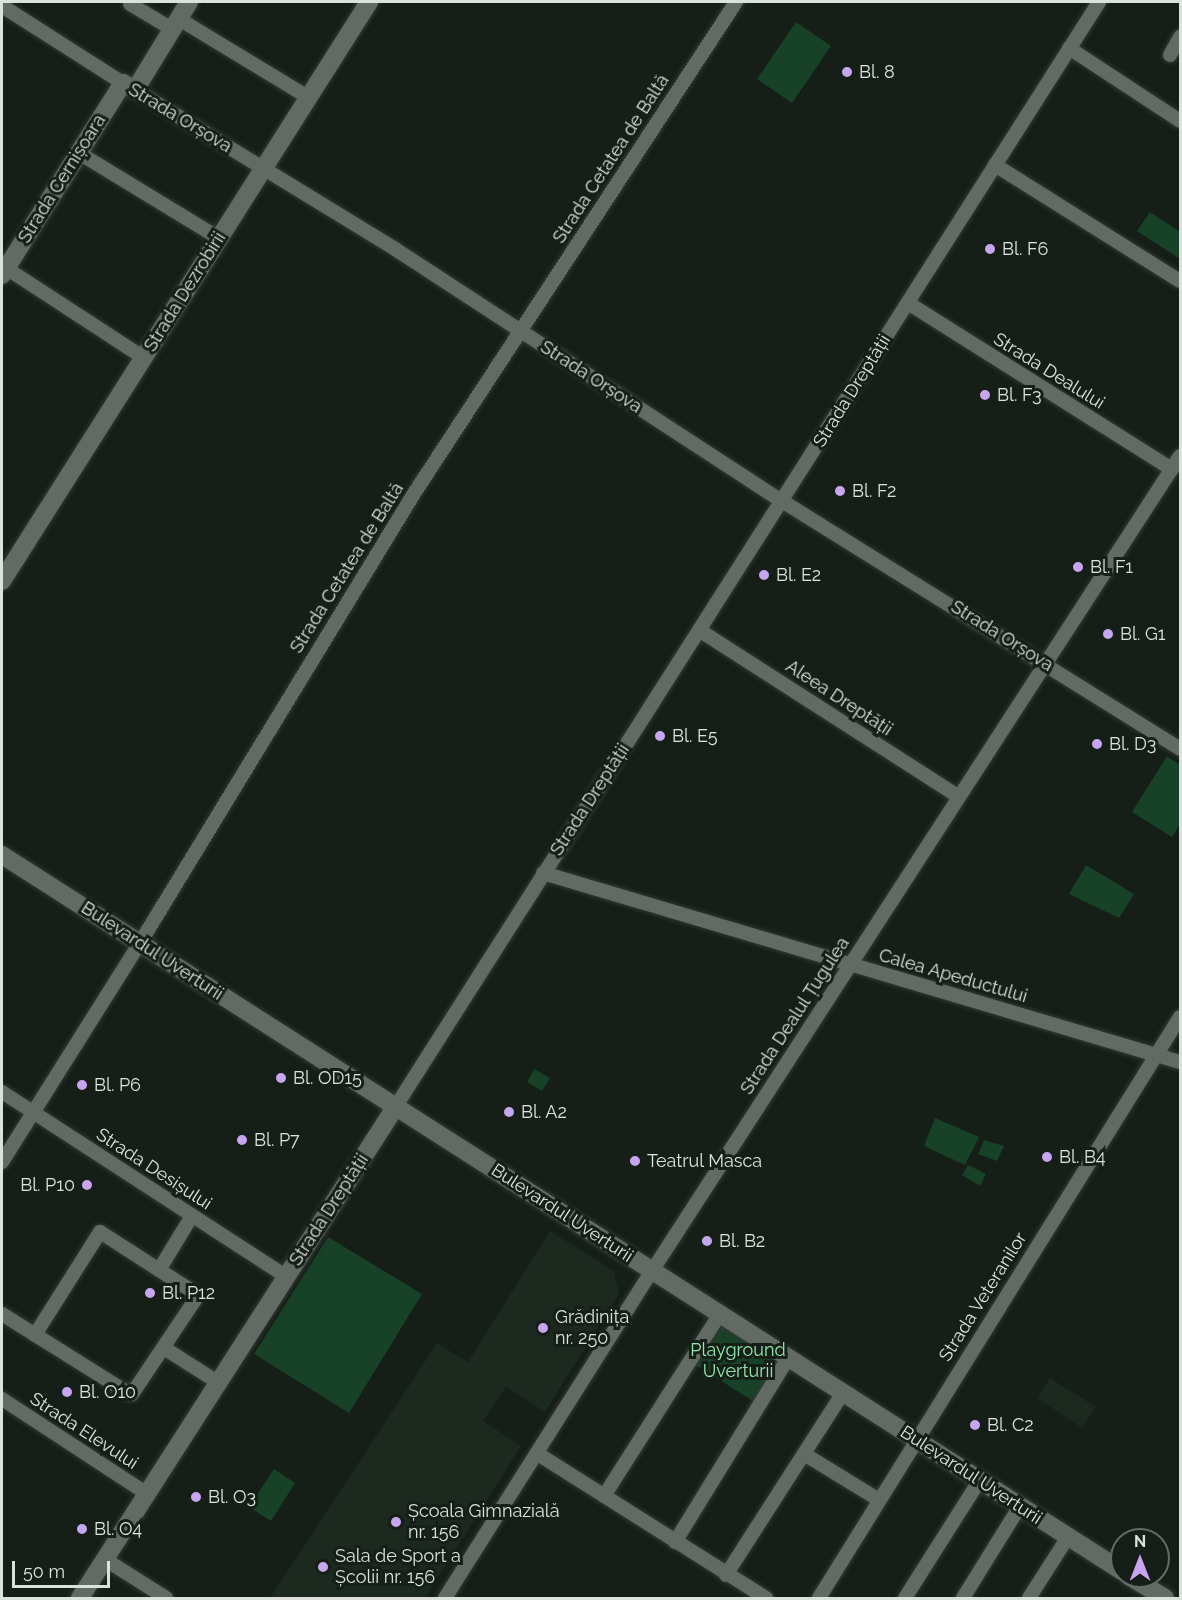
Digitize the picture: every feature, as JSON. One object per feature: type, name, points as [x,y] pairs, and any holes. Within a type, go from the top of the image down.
[{"type":"street","name":"Strada Cernișoara","points":[[4,271],[79,153],[189,2]]},
{"type":"street","name":"Strada Dezrobirii","points":[[2,581],[369,2]]},
{"type":"street","name":"Strada Cetatea de Baltă","points":[[2,1162],[140,943],[350,594],[736,2]]},
{"type":"street","name":"Strada Dreptății","points":[[80,1599],[1099,2]]},
{"type":"street","points":[[130,4],[175,24],[308,97]]},
{"type":"street","name":"Strada Orșova","points":[[2,8],[263,168],[520,330],[782,501],[1046,663],[1180,749]]},
{"type":"street","points":[[1170,55],[1180,36]]},
{"type":"street","points":[[1069,48],[1180,120]]},
{"type":"street","points":[[79,153],[219,238]]},
{"type":"street","points":[[995,165],[1180,281]]},
{"type":"street","points":[[4,271],[144,358]]},
{"type":"street","name":"Strada Dealului","points":[[908,303],[1172,469]]},
{"type":"street","name":"Strada Dealul Țugulea","points":[[445,1599],[652,1271],[1180,456]]},
{"type":"street","name":"Aleea Dreptății","points":[[699,630],[959,797]]},
{"type":"street","name":"Bulevardul Uverturii","points":[[2,855],[1110,1563]]},
{"type":"street","name":"Calea Apeductului","points":[[543,873],[1180,1062]]},
{"type":"street","name":"Strada Veteranilor","points":[[819,1599],[915,1439],[1180,1017]]},
{"type":"street","name":"Strada Desișului","points":[[2,1092],[287,1277]]},
{"type":"street","points":[[159,1270],[192,1216]]},
{"type":"street","points":[[2,1314],[35,1335],[132,1394],[196,1297],[195,1293],[100,1232],[35,1335]]},
{"type":"street","points":[[604,1496],[720,1314]]},
{"type":"street","points":[[164,1348],[219,1383]]},
{"type":"street","points":[[675,1542],[788,1358]]},
{"type":"street","points":[[726,1575],[843,1393]]},
{"type":"street","name":"Strada Elevului","points":[[2,1399],[147,1494]]},
{"type":"street","points":[[538,1454],[766,1599]]},
{"type":"street","points":[[804,1454],[879,1500]]},
{"type":"street","points":[[905,1599],[980,1480]]},
{"type":"street","points":[[963,1599],[1020,1506]]},
{"type":"street","points":[[1029,1599],[1068,1537]]},
{"type":"street","points":[[106,1560],[166,1599]]},
{"type":"street","points":[[1148,1588],[1165,1599]]},
{"type":"shaded area","name":"Școala Gimnazială nr. 156","points":[[550,1231],[614,1271],[619,1294],[545,1412],[506,1387],[483,1421],[521,1446],[425,1598],[270,1598],[437,1343],[468,1362]]},
{"type":"shaded area","points":[[1050,1378],[1096,1407],[1082,1428],[1037,1398]]},
{"type":"green space","points":[[796,22],[831,46],[792,103],[757,79]]},
{"type":"green space","points":[[1150,212],[1180,232],[1180,259],[1137,231]]},
{"type":"green space","points":[[1167,756],[1180,765],[1180,824],[1172,837],[1132,812]]},
{"type":"green space","points":[[1086,865],[1134,894],[1119,918],[1069,894]]},
{"type":"green space","points":[[534,1069],[550,1078],[542,1091],[527,1082]]},
{"type":"green space","points":[[935,1118],[979,1137],[965,1165],[924,1146]]},
{"type":"green space","points":[[984,1140],[1004,1146],[997,1161],[978,1154]]},
{"type":"green space","points":[[968,1165],[986,1174],[980,1186],[962,1175]]},
{"type":"green space","points":[[328,1237],[422,1294],[349,1413],[254,1354]]},
{"type":"green space","name":"Playground Uverturii","points":[[723,1323],[780,1359],[753,1401],[696,1365]]},
{"type":"green space","points":[[274,1469],[295,1483],[271,1521],[249,1507]]},
{"type":"place","name":"Bl. 8","points":[[847,72]]},
{"type":"place","name":"Bl. F6","points":[[990,249]]},
{"type":"place","name":"Bl. F3","points":[[985,395]]},
{"type":"place","name":"Bl. F2","points":[[840,491]]},
{"type":"place","name":"Bl. F1","points":[[1078,567]]},
{"type":"place","name":"Bl. E2","points":[[764,575]]},
{"type":"place","name":"Bl. G1","points":[[1108,634]]},
{"type":"place","name":"Bl. E5","points":[[660,736]]},
{"type":"place","name":"Bl. D3","points":[[1097,744]]},
{"type":"place","name":"Bl. OD15","points":[[281,1078]]},
{"type":"place","name":"Bl. P6","points":[[82,1085]]},
{"type":"place","name":"Bl. A2","points":[[509,1112]]},
{"type":"place","name":"Bl. P7","points":[[242,1140]]},
{"type":"place","name":"Bl. B4","points":[[1047,1157]]},
{"type":"place","name":"Teatrul Masca","points":[[635,1161]]},
{"type":"place","name":"Bl. P10","points":[[87,1185]]},
{"type":"place","name":"Bl. B2","points":[[707,1241]]},
{"type":"place","name":"Bl. P12","points":[[150,1293]]},
{"type":"place","name":"Grădinița nr. 250","points":[[543,1328]]},
{"type":"place","name":"Bl. O10","points":[[67,1392]]},
{"type":"place","name":"Bl. C2","points":[[975,1425]]},
{"type":"place","name":"Bl. O3","points":[[196,1497]]},
{"type":"place","name":"Școala Gimnazială nr. 156","points":[[396,1522]]},
{"type":"place","name":"Bl. O4","points":[[82,1529]]},
{"type":"place","name":"Sala de Sport a Școlii nr. 156","points":[[323,1567]]}]
